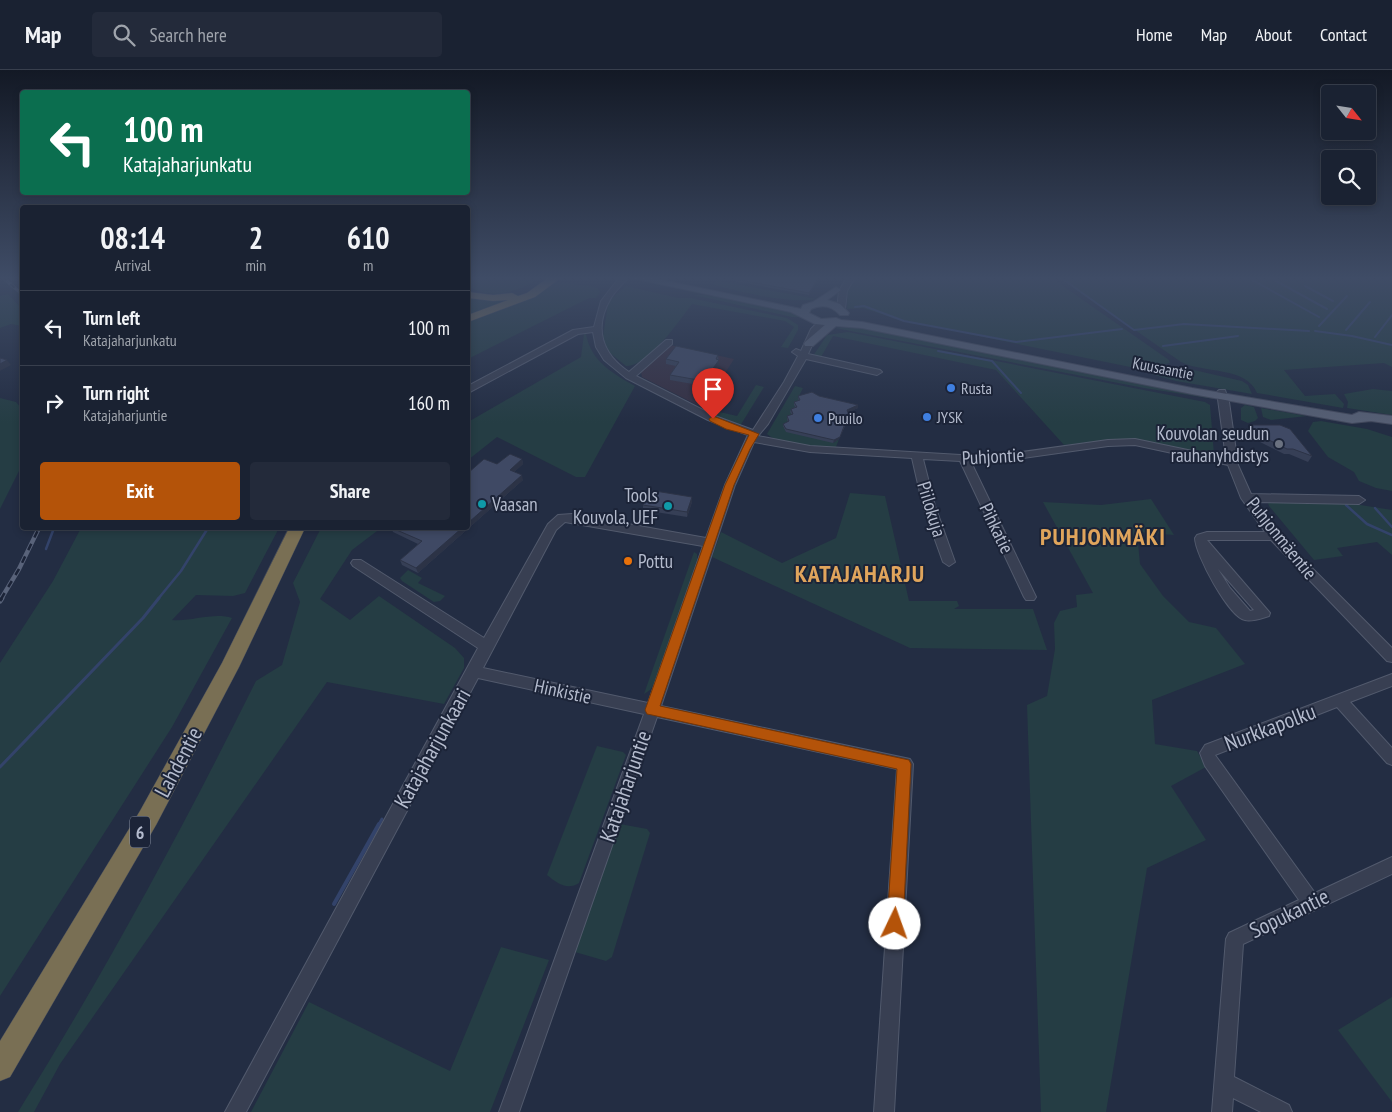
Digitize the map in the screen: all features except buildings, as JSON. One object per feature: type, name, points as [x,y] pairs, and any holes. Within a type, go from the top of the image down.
[{"type":"highway","name":"Lahdentie","points":[[0,1067],[148,818],[229,667],[296,530]]},
{"type":"main road","points":[[809,344],[825,326]]},
{"type":"main road","name":"Kuusaantie","points":[[865,326],[1352,419],[1392,420]]},
{"type":"main road","name":"Kuusaantie","points":[[894,326],[1222,394]]},
{"type":"street","points":[[470,389],[576,332],[596,329],[597,326]]},
{"type":"street","name":"Katajaharjuntie","points":[[753,436],[763,424],[800,354],[807,331],[807,326]]},
{"type":"street","name":"Puhjontie","points":[[596,329],[596,340],[603,355],[612,364],[630,376],[729,427],[753,436],[810,449],[964,459],[998,458],[1108,443],[1135,442],[1233,463]]},
{"type":"street","points":[[630,376],[669,342]]},
{"type":"street","name":"Katajaharjuntie","points":[[509,1112],[730,485],[753,436],[756,423],[800,354],[809,344]]},
{"type":"street","points":[[800,354],[877,372]]},
{"type":"street","name":"Puhjonmäentie","points":[[1222,394],[1227,410],[1233,463],[1247,498],[1275,536],[1301,565],[1392,657]]},
{"type":"street","name":"Piilokuja","points":[[917,456],[929,506],[949,562]]},
{"type":"street","name":"Pihkatie","points":[[964,459],[1030,597]]},
{"type":"street","points":[[1247,498],[1359,500]]},
{"type":"street","name":"Katajaharjunkaari","points":[[235,1112],[552,527],[562,518],[572,518],[710,543]]},
{"type":"street","points":[[1201,542],[1264,614],[1247,616],[1223,589],[1213,573],[1207,561],[1201,542],[1201,538],[1207,536],[1275,536]]},
{"type":"street","points":[[357,563],[486,646]]},
{"type":"street","name":"Hinkistie","points":[[474,672],[905,764],[884,1112]]},
{"type":"street","name":"Nurkkapolku","points":[[1311,902],[1210,762],[1207,754],[1210,750],[1392,680]]},
{"type":"street","points":[[1339,700],[1392,758]]},
{"type":"street","name":"Sopukantie","points":[[1222,1112],[1235,939],[1392,865]]},
{"type":"street","points":[[1223,1082],[1282,1112]]},
{"type":"shaded area","points":[[470,326],[534,326],[470,358]]},
{"type":"shaded area","points":[[605,326],[675,326],[662,342],[644,359],[626,366],[610,353],[605,345],[603,336]]},
{"type":"shaded area","points":[[792,326],[798,326],[798,330],[788,348],[781,347],[794,327]]},
{"type":"shaded area","points":[[928,326],[1120,326],[1169,360],[1170,363],[1140,369]]},
{"type":"shaded area","points":[[1129,326],[1392,326],[1392,367],[1384,363],[1284,370],[1305,396],[1335,394],[1344,404],[1343,408],[1257,393],[1252,384],[1244,378],[1181,362]]},
{"type":"shaded area","points":[[835,328],[870,329],[1209,396],[1214,399],[1144,388]]},
{"type":"shaded area","points":[[848,332],[1205,402],[1210,405],[1214,454],[1208,455],[1139,440],[1118,439],[1064,445],[996,370],[833,336],[821,357],[813,356],[827,335]]},
{"type":"shaded area","points":[[584,334],[586,334],[598,359],[611,371],[635,386],[585,477],[576,477],[497,437],[470,458],[470,421],[581,357]]},
{"type":"shaded area","points":[[670,345],[734,359],[703,408],[642,377],[641,372]]},
{"type":"shaded area","points":[[1185,368],[1242,381],[1248,385],[1252,394],[1176,381],[1151,374]]},
{"type":"shaded area","points":[[756,385],[764,387],[740,426],[705,412],[707,409],[737,416]]},
{"type":"shaded area","points":[[795,386],[803,388],[798,398],[833,443],[839,439],[836,447],[820,448],[790,444],[767,434]]},
{"type":"shaded area","points":[[1373,389],[1392,391],[1392,415],[1347,408],[1348,402],[1344,394]]},
{"type":"shaded area","points":[[0,398],[16,402],[20,407],[20,469],[0,509]]},
{"type":"shaded area","points":[[1245,405],[1254,407],[1258,418],[1255,421],[1248,423],[1241,420],[1241,408]]},
{"type":"shaded area","points":[[1261,408],[1307,416],[1271,420],[1263,417]]},
{"type":"shaded area","points":[[1321,421],[1367,429],[1392,437],[1392,491],[1376,488],[1359,481],[1354,472],[1328,457],[1308,431],[1313,422]]},
{"type":"shaded area","points":[[850,493],[885,496],[909,601],[957,601],[959,606],[954,609],[1033,609],[1047,650],[910,648],[712,557],[721,532],[782,563],[836,538]]},
{"type":"shaded area","points":[[1151,499],[1174,535],[1137,532],[1140,564],[1163,596],[1189,622],[1216,628],[1245,664],[1152,700],[1155,744],[1197,751],[1206,767],[1171,786],[1206,840],[1147,868],[1106,1112],[1041,1112],[1027,705],[1047,696],[1055,649],[1054,623],[1060,611],[1077,607],[1076,595],[1093,593],[1043,502],[1101,505]]},
{"type":"shaded area","points":[[1268,503],[1348,503],[1392,510],[1392,555],[1377,542],[1337,548],[1343,556],[1314,560],[1269,506]]},
{"type":"shaded area","points":[[80,530],[278,530],[245,593],[233,596],[196,595],[172,620],[217,616],[232,618],[172,727],[0,996],[0,663],[53,581]]},
{"type":"shaded area","points":[[320,530],[378,530],[352,550],[320,599],[350,620],[379,596],[455,648],[464,658],[464,668],[444,704],[327,682],[60,1064],[34,1112],[18,1112],[82,1006],[142,899],[256,681],[282,665],[300,602],[293,583]]},
{"type":"shaded area","points":[[694,552],[697,554],[697,560],[655,682],[650,690],[644,694]]},
{"type":"shaded area","points":[[408,570],[422,578],[418,583],[445,596],[440,601],[434,602],[402,581],[400,578]]},
{"type":"shaded area","points":[[597,746],[623,752],[626,755],[579,883],[566,886],[547,875]]},
{"type":"shaded area","points":[[620,824],[647,829],[650,833],[612,957],[606,961],[575,952]]},
{"type":"shaded area","points":[[501,947],[549,960],[490,1112],[251,1112],[309,1002],[450,1071]]},
{"type":"shaded area","points":[[1392,997],[1392,1102],[1338,1030]]},
{"type":"waterway","points":[[929,326],[1016,342],[1122,329]]},
{"type":"waterway","points":[[1128,326],[1134,330],[1170,326]]},
{"type":"waterway","points":[[1213,326],[1309,331]]},
{"type":"waterway","points":[[1346,330],[1350,326]]},
{"type":"waterway","points":[[1375,337],[1384,326]]},
{"type":"waterway","points":[[1315,331],[1352,336],[1392,345]]},
{"type":"waterway","points":[[1163,346],[1238,336]]},
{"type":"waterway","points":[[938,351],[992,361],[1021,393]]},
{"type":"waterway","points":[[1346,505],[1367,524],[1392,535]]},
{"type":"waterway","points":[[1375,508],[1392,527]]},
{"type":"waterway","points":[[46,549],[53,530]]},
{"type":"waterway","points":[[158,599],[181,571],[207,530]]},
{"type":"waterway","points":[[0,767],[143,618],[159,598]]},
{"type":"waterway","points":[[378,826],[382,819]]},
{"type":"waterway","points":[[334,904],[379,824]]},
{"type":"railway","points":[[1,599],[19,569],[38,530]]},
{"type":"place","name":"Rusta","points":[[951,388]]},
{"type":"place","name":"JYSK","points":[[927,417]]},
{"type":"place","name":"Puuilo","points":[[818,418]]},
{"type":"place","name":"Kouvolan seudun rauhanyhdistys","points":[[1279,444]]},
{"type":"place","name":"Vaasan","points":[[482,504]]},
{"type":"place","name":"Tools Kouvola, UEF","points":[[668,506]]},
{"type":"place","name":"Pottu","points":[[628,561]]},
{"type":"district","name":"PUHJONMÄKI","points":[[1103,536]]},
{"type":"district","name":"KATAJAHARJU","points":[[860,573]]},
{"type":"route","points":[[713,419],[729,427],[754,434],[745,449],[730,485],[652,710],[905,764],[895,924]]}]
